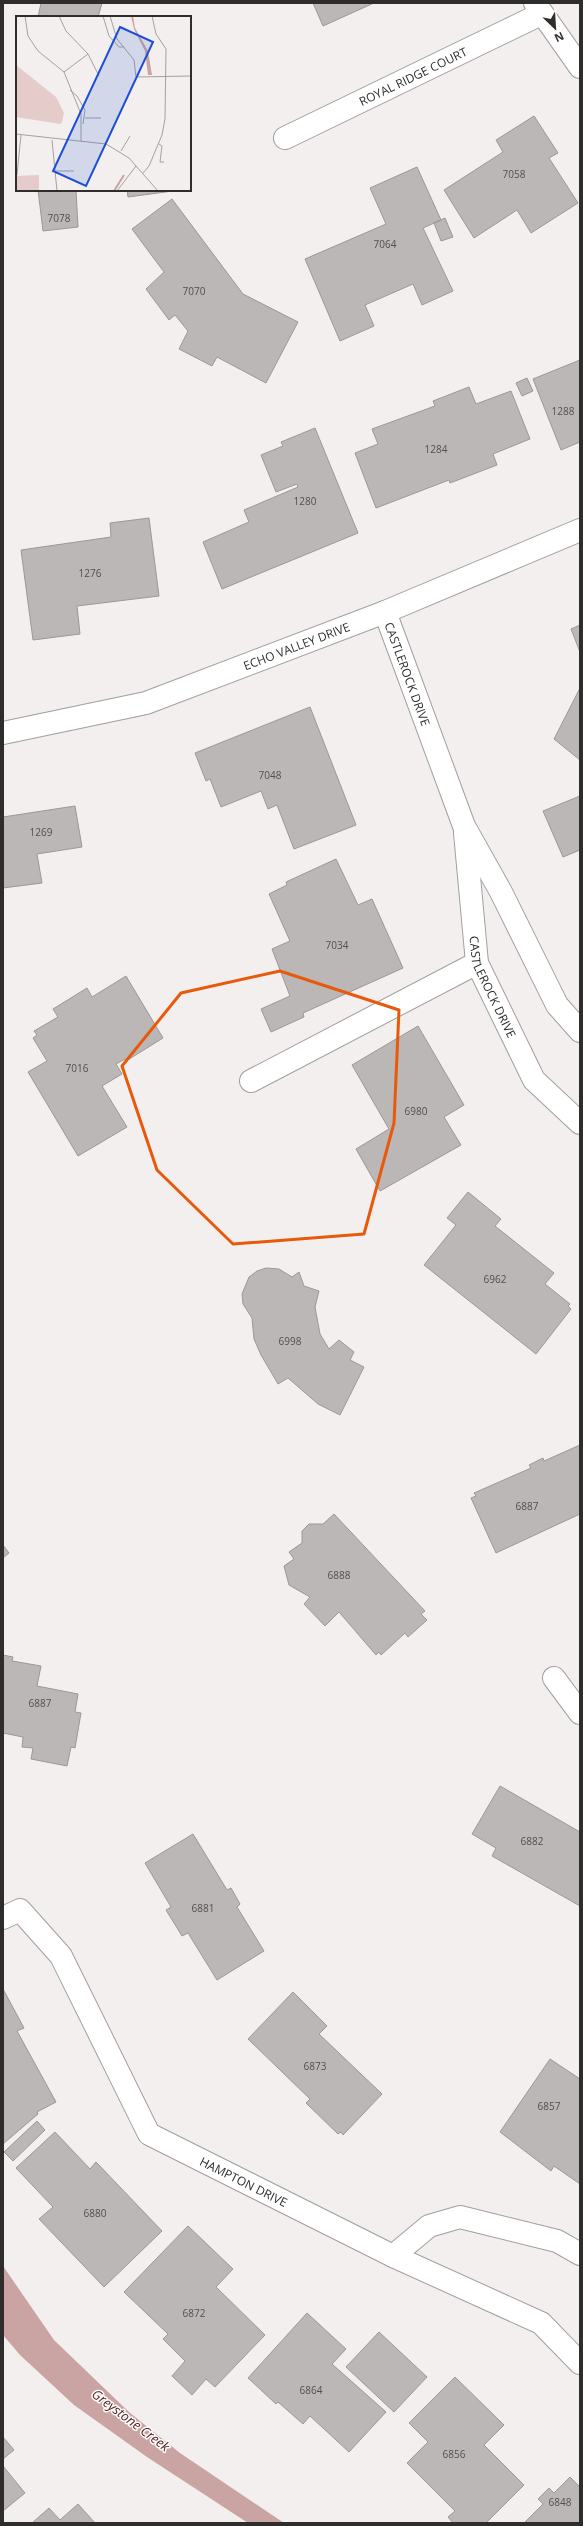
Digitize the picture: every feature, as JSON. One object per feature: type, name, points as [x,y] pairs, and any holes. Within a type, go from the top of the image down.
[{"type":"street","points":[[538,9],[580,67]]},
{"type":"street","name":"ROYAL RIDGE COURT","points":[[285,138],[538,9]]},
{"type":"street","name":"ECHO VALLEY DRIVE","points":[[3,733],[146,703],[385,612],[580,530]]},
{"type":"street","name":"CASTLEROCK DRIVE","points":[[385,612],[464,826],[501,892],[557,1005],[580,1031]]},
{"type":"street","name":"CASTLEROCK DRIVE","points":[[464,826],[477,963],[534,1080],[580,1123]]},
{"type":"street","points":[[251,1081],[477,963]]},
{"type":"street","points":[[554,1678],[580,1713]]},
{"type":"street","name":"HAMPTON DRIVE","points":[[3,1918],[20,1910],[61,1956],[149,2134],[393,2256],[541,2323],[580,2363]]},
{"type":"street","points":[[393,2256],[429,2226],[460,2217],[557,2241],[580,2254]]},
{"type":"highlighted area","points":[[280,971],[399,1010],[394,1123],[364,1234],[233,1244],[157,1170],[122,1066],[181,993]]},
{"type":"water","name":"Greystone Creek","points":[[3,2266],[54,2340],[130,2413],[180,2453],[284,2523],[248,2523],[147,2457],[74,2405],[20,2355],[3,2335]]},
{"type":"building","points":[[41,3],[102,3],[98,16],[38,16]]},
{"type":"building","points":[[313,3],[374,3],[323,26]]},
{"type":"building","points":[[534,116],[558,153],[549,158],[578,203],[531,233],[517,210],[474,238],[444,190],[503,152],[496,140]]},
{"type":"building","points":[[417,167],[441,220],[423,228],[453,291],[422,305],[413,284],[365,305],[374,326],[340,341],[305,259],[386,224],[370,188]]},
{"type":"building","points":[[38,191],[76,191],[78,227],[43,231]]},
{"type":"building","points":[[127,191],[173,191],[128,197]]},
{"type":"building","points":[[172,199],[243,294],[298,322],[266,383],[217,357],[212,366],[179,349],[188,331],[175,315],[169,320],[146,289],[164,272],[132,229]]},
{"type":"building","points":[[445,218],[453,237],[441,241],[434,223]]},
{"type":"building","points":[[580,360],[580,442],[561,450],[533,379]]},
{"type":"building","points":[[527,378],[533,391],[522,396],[516,383]]},
{"type":"building","points":[[469,387],[476,404],[511,391],[530,439],[493,454],[497,465],[450,483],[449,480],[376,508],[355,453],[378,444],[372,429],[435,406],[433,401]]},
{"type":"building","points":[[315,428],[358,533],[222,589],[203,542],[249,522],[244,510],[298,487],[297,484],[276,492],[261,455],[283,446],[281,442]]},
{"type":"building","points":[[149,518],[159,596],[77,606],[80,634],[33,640],[21,550],[111,537],[110,523]]},
{"type":"building","points":[[580,625],[580,652],[571,629]]},
{"type":"building","points":[[580,688],[580,760],[554,739]]},
{"type":"building","points":[[310,707],[356,825],[294,849],[277,805],[268,809],[261,791],[221,807],[210,779],[206,781],[195,753]]},
{"type":"building","points":[[580,796],[580,850],[563,857],[543,811]]},
{"type":"building","points":[[75,806],[82,847],[37,854],[42,883],[3,888],[3,817]]},
{"type":"building","points":[[336,859],[358,905],[372,899],[403,968],[303,1013],[304,1017],[271,1032],[261,1009],[290,996],[272,949],[290,941],[269,894],[287,885],[286,882]]},
{"type":"building","points":[[126,976],[163,1038],[126,1061],[125,1059],[116,1064],[122,1074],[102,1086],[127,1127],[78,1156],[28,1072],[47,1061],[33,1038],[37,1035],[34,1031],[58,1017],[53,1009],[87,988],[92,997]]},
{"type":"building","points":[[418,1026],[464,1105],[444,1117],[461,1145],[380,1191],[356,1149],[389,1129],[352,1065]]},
{"type":"building","points":[[468,1192],[501,1219],[495,1226],[554,1273],[545,1284],[570,1304],[568,1306],[571,1309],[536,1354],[424,1265],[456,1225],[447,1218]]},
{"type":"building","points":[[266,1268],[279,1269],[292,1277],[299,1272],[304,1286],[319,1291],[315,1307],[320,1334],[329,1349],[339,1340],[354,1352],[350,1360],[364,1367],[340,1415],[318,1404],[288,1378],[278,1384],[261,1355],[254,1339],[252,1318],[243,1304],[242,1294],[249,1277],[257,1271]]},
{"type":"building","points":[[580,1445],[580,1514],[496,1553],[471,1498],[476,1496],[474,1493],[531,1468],[529,1465],[543,1458],[544,1461]]},
{"type":"building","points":[[334,1514],[425,1611],[421,1614],[427,1620],[408,1637],[405,1633],[381,1655],[379,1652],[376,1655],[339,1612],[325,1626],[304,1604],[310,1597],[289,1585],[284,1566],[294,1559],[289,1552],[302,1543],[302,1531],[309,1524],[323,1524]]},
{"type":"building","points":[[3,1545],[9,1553],[3,1558]]},
{"type":"building","points":[[3,1655],[13,1657],[12,1661],[41,1666],[37,1686],[78,1694],[75,1712],[81,1713],[75,1748],[71,1747],[67,1766],[31,1759],[33,1748],[22,1747],[23,1737],[3,1733]]},
{"type":"building","points":[[500,1786],[580,1832],[580,1906],[492,1856],[496,1848],[472,1834]]},
{"type":"building","points":[[193,1834],[227,1890],[231,1888],[240,1904],[237,1907],[264,1951],[217,1980],[188,1933],[182,1936],[166,1910],[171,1907],[145,1863]]},
{"type":"building","points":[[3,1989],[24,2028],[17,2031],[56,2102],[37,2112],[38,2114],[3,2144]]},
{"type":"building","points":[[293,1992],[327,2026],[319,2034],[382,2094],[343,2135],[341,2132],[338,2134],[306,2103],[310,2099],[248,2039]]},
{"type":"building","points":[[550,2059],[580,2079],[580,2184],[554,2166],[551,2171],[500,2132]]},
{"type":"building","points":[[37,2121],[45,2130],[13,2161],[4,2152]]},
{"type":"building","points":[[55,2132],[90,2169],[96,2162],[162,2231],[104,2287],[39,2219],[53,2207],[16,2168]]},
{"type":"building","points":[[188,2226],[233,2269],[216,2287],[265,2335],[215,2387],[206,2379],[192,2395],[172,2376],[185,2361],[163,2339],[168,2334],[124,2292]]},
{"type":"building","points":[[307,2313],[346,2349],[332,2364],[386,2412],[349,2452],[310,2416],[303,2424],[278,2402],[276,2404],[248,2378]]},
{"type":"building","points":[[379,2332],[427,2377],[394,2412],[346,2367]]},
{"type":"building","points":[[455,2377],[504,2425],[484,2445],[524,2485],[486,2523],[453,2523],[448,2517],[455,2511],[407,2463],[428,2442],[409,2423]]},
{"type":"building","points":[[3,2437],[14,2450],[3,2459]]},
{"type":"building","points":[[3,2466],[25,2493],[3,2511]]},
{"type":"building","points":[[570,2477],[580,2487],[580,2523],[524,2523],[543,2504],[538,2499],[549,2488],[554,2493]]},
{"type":"building","points":[[78,2504],[95,2523],[32,2523],[49,2508],[60,2520]]}]
